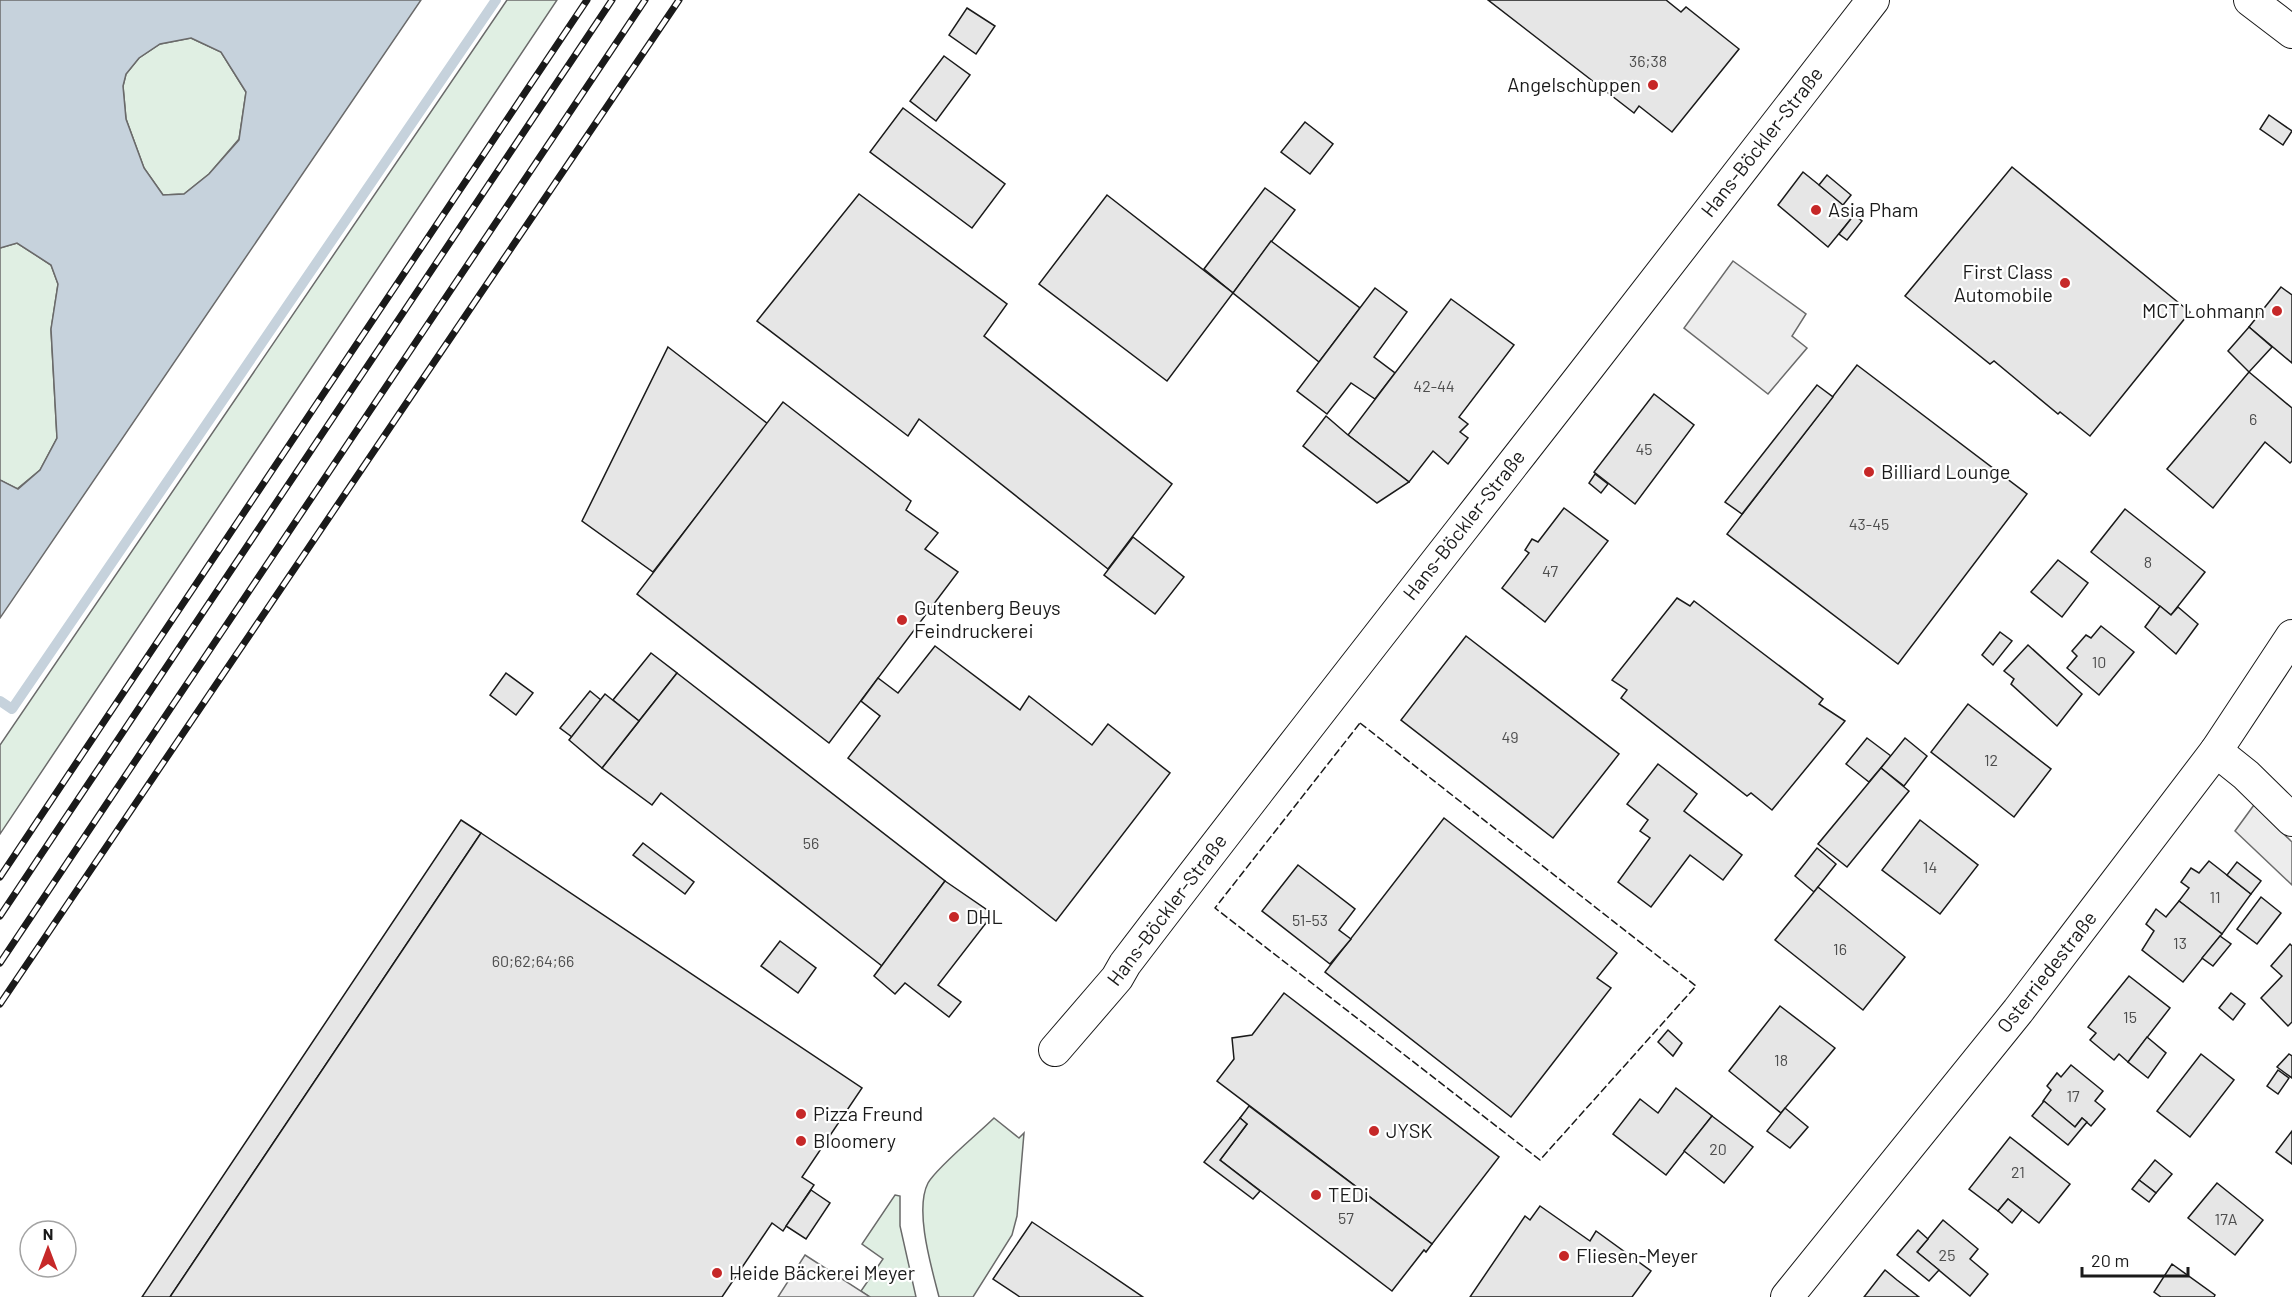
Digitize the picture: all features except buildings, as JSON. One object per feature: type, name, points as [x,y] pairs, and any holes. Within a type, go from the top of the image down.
[{"type":"street","name":"Hans-Böckler-Straße","points":[[1055,1050],[1117,978],[1125,964],[1256,793],[1872,0]]},
{"type":"street","points":[[2250,0],[2292,32]]},
{"type":"street","name":"Osterriedestraße","points":[[1787,1297],[2018,1011],[2216,751],[2292,636]]},
{"type":"street","points":[[2216,751],[2292,820]]},
{"type":"green space","points":[[507,0],[557,0],[0,834],[0,745]]},
{"type":"green space","points":[[191,38],[221,52],[246,92],[239,139],[209,174],[184,194],[163,195],[144,168],[126,119],[123,86],[126,74],[139,58],[160,44]]},
{"type":"green space","points":[[17,243],[51,265],[58,284],[51,330],[57,438],[40,470],[17,489],[0,480],[0,248]]},
{"type":"green space","points":[[994,1118],[1019,1138],[1024,1133],[1017,1216],[1012,1235],[973,1297],[939,1297],[923,1224],[924,1195],[928,1183],[940,1168]]},
{"type":"green space","points":[[895,1195],[900,1196],[900,1226],[916,1297],[870,1297],[861,1291],[883,1259],[862,1244]]},
{"type":"shaded area","points":[[0,0],[421,0],[0,618],[0,480],[18,489],[40,470],[57,438],[51,329],[58,284],[51,265],[17,243],[0,248]],"holes":[[[191,38],[221,52],[246,92],[239,140],[209,174],[184,194],[163,195],[144,168],[126,119],[123,86],[126,74],[139,58],[160,44]]]},
{"type":"shaded area","points":[[1733,261],[1806,314],[1792,336],[1807,348],[1768,394],[1684,328]]},
{"type":"shaded area","points":[[2254,805],[2292,842],[2292,885],[2235,831]]},
{"type":"shaded area","points":[[805,1255],[870,1297],[778,1297]]},
{"type":"waterway","points":[[0,701],[12,709],[496,0]]},
{"type":"railway","points":[[0,877],[587,0]]},
{"type":"railway","points":[[0,916],[612,0]]},
{"type":"railway","points":[[0,963],[645,0]]},
{"type":"railway","points":[[0,1004],[679,0]]},
{"type":"fence","points":[[1360,723],[1696,986],[1540,1160],[1215,908],[1360,723]]},
{"type":"place","name":"Angelschuppen","points":[[1653,85]]},
{"type":"place","name":"Asia Pham","points":[[1816,210]]},
{"type":"place","name":"First Class Automobile","points":[[2065,283]]},
{"type":"place","name":"MCT Lohmann","points":[[2277,311]]},
{"type":"place","name":"Billiard Lounge","points":[[1869,472]]},
{"type":"place","name":"Gutenberg Beuys Feindruckerei","points":[[902,620]]},
{"type":"place","name":"DHL","points":[[954,917]]},
{"type":"place","name":"Pizza Freund","points":[[801,1114]]},
{"type":"place","name":"JYSK","points":[[1374,1131]]},
{"type":"place","name":"Bloomery","points":[[801,1141]]},
{"type":"place","name":"TEDi","points":[[1316,1195]]},
{"type":"place","name":"Fliesen-Meyer","points":[[1564,1256]]},
{"type":"place","name":"Heide Bäckerei Meyer","points":[[717,1273]]}]
